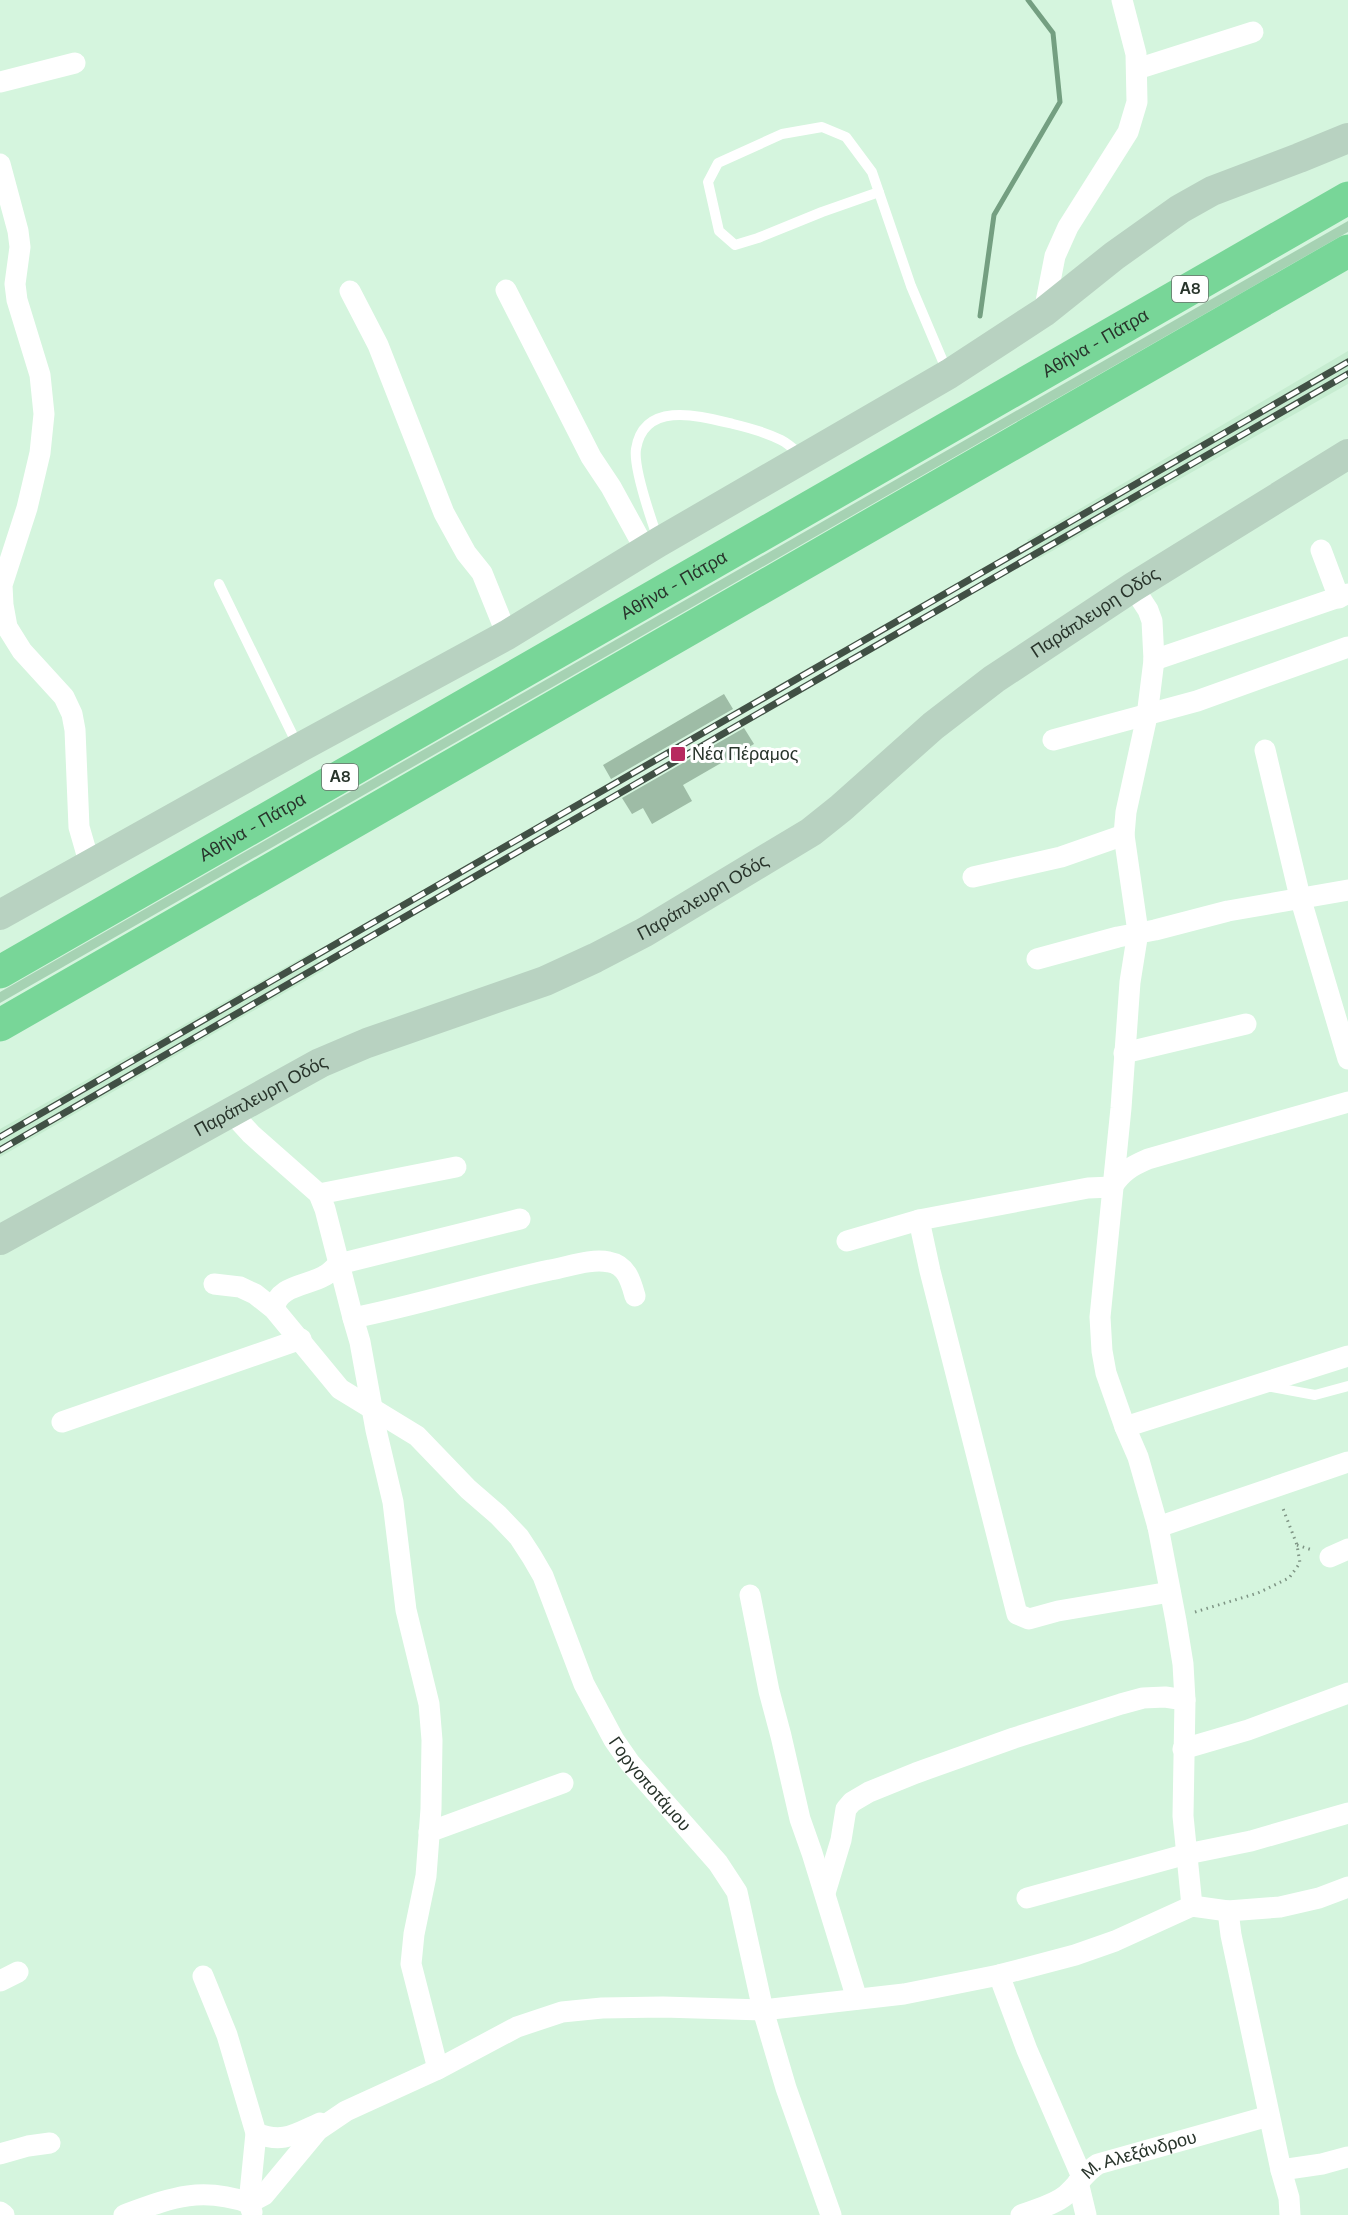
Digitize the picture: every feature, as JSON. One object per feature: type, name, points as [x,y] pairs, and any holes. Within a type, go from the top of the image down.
[{"type":"highway","name":"Αθήνα - Πάτρα","points":[[0,972],[1032,380],[1347,185]]},
{"type":"highway","name":"Α8","points":[[0,1025],[1348,251]]},
{"type":"highway","points":[[1032,380],[1081,332],[1102,315]]},
{"type":"highway","points":[[1047,424],[1122,408]]},
{"type":"main road","points":[[0,915],[507,635],[653,546],[949,374],[1044,312],[1131,243],[1212,190],[1348,138]]},
{"type":"main road","name":"Παράπλευρη Οδός","points":[[0,1240],[320,1063],[367,1043],[545,981],[645,932],[811,832],[933,726],[985,685],[1133,587],[1348,454]]},
{"type":"street","points":[[1044,312],[1055,256],[1068,226],[1128,132],[1137,102],[1137,69],[1122,0]]},
{"type":"street","points":[[1137,69],[1253,32]]},
{"type":"street","points":[[0,82],[75,63]]},
{"type":"street","points":[[0,164],[18,231],[20,247],[15,284],[17,300],[40,375],[44,414],[40,453],[27,508],[2,585],[3,605],[8,627],[22,651],[64,697],[72,714],[75,730],[79,827],[90,865]]},
{"type":"street","points":[[506,290],[591,457],[653,546]]},
{"type":"street","points":[[350,291],[378,345],[444,513],[466,553],[482,573],[507,635]]},
{"type":"street","points":[[1154,660],[1343,596],[1322,550]]},
{"type":"street","points":[[1133,587],[1148,610],[1152,621],[1154,660],[1147,716],[1126,812],[1124,835],[1138,932],[1130,982],[1100,1317],[1106,1373],[1138,1457],[1158,1527],[1183,1664],[1185,1700],[1183,1816],[1192,1906]]},
{"type":"street","points":[[1053,740],[1197,701],[1348,647]]},
{"type":"street","points":[[1265,750],[1300,897],[1348,1059]]},
{"type":"street","points":[[973,877],[1061,857],[1124,835]]},
{"type":"street","points":[[1037,959],[1228,911],[1348,890]]},
{"type":"street","points":[[1124,1053],[1246,1024]]},
{"type":"street","points":[[1112,1187],[1120,1174],[1130,1166],[1148,1159],[1348,1102]]},
{"type":"street","points":[[231,1111],[251,1134],[319,1194],[360,1342],[376,1430],[393,1502],[406,1610],[429,1704],[432,1740],[426,1876],[412,1943],[411,1964],[438,2069]]},
{"type":"street","points":[[319,1194],[456,1167]]},
{"type":"street","points":[[847,1241],[919,1220],[1088,1188],[1112,1187]]},
{"type":"street","points":[[274,1309],[281,1294],[323,1277],[339,1264],[520,1219]]},
{"type":"street","points":[[919,1220],[1017,1614],[1029,1619],[1058,1611],[1170,1592]]},
{"type":"street","points":[[352,1318],[398,1309],[527,1275],[597,1261],[619,1265],[630,1280],[635,1296]]},
{"type":"street","name":"Γοργοποτάμου","points":[[214,1284],[240,1287],[255,1294],[274,1309],[340,1389],[417,1436],[519,1537],[543,1576],[585,1684],[614,1740],[630,1763],[718,1863],[734,1886],[743,1916],[763,2010],[786,2088],[831,2215]]},
{"type":"street","points":[[62,1422],[301,1339]]},
{"type":"street","points":[[1125,1427],[1348,1356]]},
{"type":"street","points":[[1158,1527],[1348,1462]]},
{"type":"street","points":[[750,1595],[792,1791],[857,1999]]},
{"type":"street","points":[[1183,1749],[1248,1730],[1348,1693]]},
{"type":"street","points":[[825,1893],[841,1840],[846,1809],[852,1802],[869,1792],[993,1746],[1121,1704],[1143,1698],[1165,1697],[1185,1700]]},
{"type":"street","points":[[429,1832],[563,1783]]},
{"type":"street","points":[[1027,1898],[1187,1854],[1251,1841],[1348,1813]]},
{"type":"street","points":[[256,2133],[270,2139],[287,2137],[438,2069],[517,2027],[562,2012],[602,2008],[663,2007],[763,2010],[904,1994],[999,1975],[1075,1955],[1115,1941],[1192,1906],[1228,1911],[1299,1903],[1348,1887]]},
{"type":"street","points":[[1228,1911],[1233,1947],[1289,2198],[1290,2215]]},
{"type":"street","points":[[999,1975],[1080,2179],[1086,2215]]},
{"type":"street","points":[[203,1976],[227,2035],[256,2133],[251,2209]]},
{"type":"street","points":[[251,2209],[318,2130],[346,2111]]},
{"type":"street","name":"Μ. Αλεξάνδρου","points":[[1021,2215],[1050,2204],[1066,2194],[1093,2167],[1109,2160],[1269,2116]]},
{"type":"street","points":[[0,2154],[50,2143]]},
{"type":"street","points":[[1281,2170],[1322,2164],[1348,2157]]},
{"type":"street","points":[[124,2215],[183,2196],[205,2194],[229,2196],[251,2209]]},
{"type":"street","points":[[0,2212],[4,2215]]},
{"type":"lane","points":[[879,192],[735,245],[719,231],[708,182],[718,163],[782,134],[822,127],[846,137],[872,172],[879,192],[911,286],[949,374]]},
{"type":"lane","points":[[653,546],[635,451],[640,433],[651,424],[667,416],[680,413],[705,417],[760,430],[783,441],[806,459]]},
{"type":"lane","points":[[219,585],[299,748]]},
{"type":"lane","points":[[1257,1385],[1315,1395],[1348,1386]]},
{"type":"path","points":[[1176,1621],[1201,1609],[1258,1593],[1289,1578],[1300,1563],[1289,1522],[1273,1488]]},
{"type":"shaded area","points":[[1348,221],[1348,232],[0,1003],[0,992]]},
{"type":"shaded area","points":[[1348,351],[1348,384],[1038,559],[1027,540]]},
{"type":"shaded area","points":[[312,952],[324,970],[0,1157],[0,1129]]},
{"type":"building","points":[[724,694],[733,709],[611,779],[603,765]]},
{"type":"building","points":[[744,728],[754,744],[683,785],[692,801],[652,824],[643,808],[632,814],[622,798]]},
{"type":"waterway","points":[[980,316],[994,215],[1060,102],[1053,33],[1028,0]]},
{"type":"railway","points":[[0,1137],[1348,362]]},
{"type":"railway","points":[[0,1150],[1348,374]]},
{"type":"place","name":"Νέα Πέραμος","points":[[678,754]]}]
